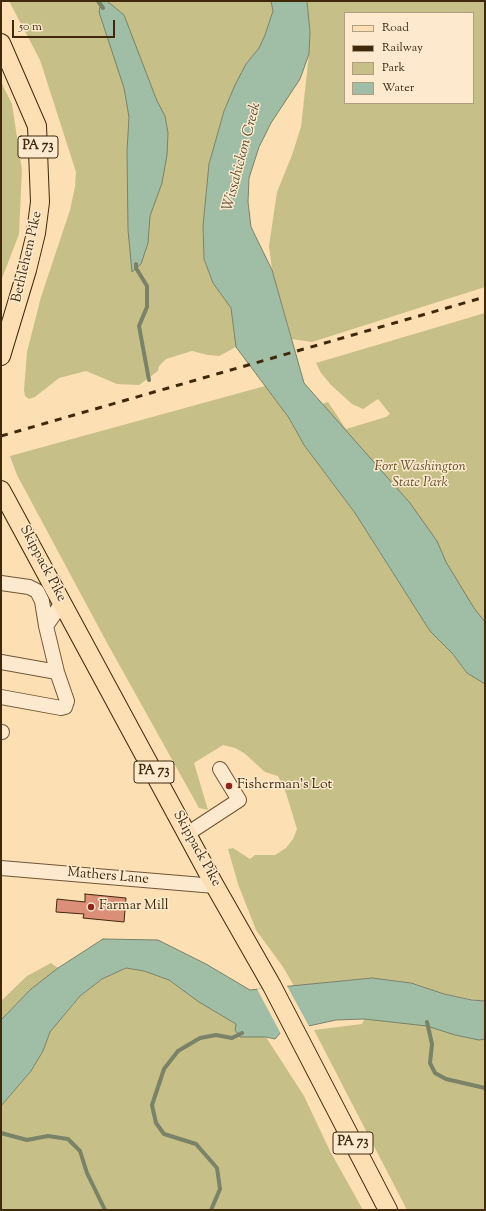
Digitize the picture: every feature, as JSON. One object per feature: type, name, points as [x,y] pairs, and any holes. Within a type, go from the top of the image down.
[{"type":"main road","name":"Bethlehem Pike","points":[[1,42],[37,126],[40,202],[36,233],[27,270],[1,356]]},
{"type":"main road","name":"Skippack Pike","points":[[4,499],[272,986],[388,1210]]},
{"type":"street","points":[[1,582],[29,587],[37,591],[42,600],[46,626],[57,672],[67,701],[65,707],[61,708],[1,697]]},
{"type":"street","points":[[46,626],[62,603]]},
{"type":"street","points":[[1,662],[57,672]]},
{"type":"street","points":[[188,834],[239,800],[220,769]]},
{"type":"street","name":"Mathers Lane","points":[[1,868],[216,886]]},
{"type":"green space","points":[[9,1],[271,1],[273,11],[265,35],[259,48],[246,64],[224,111],[209,164],[203,226],[204,259],[213,283],[231,308],[236,347],[219,356],[192,351],[166,359],[159,366],[158,371],[139,385],[117,384],[86,371],[59,378],[35,397],[29,399],[25,396],[24,390],[27,352],[41,297],[70,210],[75,187],[76,172],[40,60]]},
{"type":"green space","points":[[307,1],[485,1],[485,287],[312,342],[292,339],[272,270],[269,246],[277,192],[292,155],[301,127],[310,32]]},
{"type":"green space","points":[[1,82],[12,104],[22,170],[19,234],[1,281]]},
{"type":"green space","name":"Fort Washington State Park","points":[[485,313],[485,1210],[407,1210],[314,1030],[362,1024],[364,1019],[385,1021],[481,1001],[444,994],[411,983],[372,978],[294,986],[283,967],[256,930],[238,884],[228,849],[233,848],[250,859],[255,855],[275,855],[286,848],[293,839],[297,829],[286,793],[278,776],[265,772],[244,753],[235,748],[223,745],[194,763],[208,810],[199,808],[106,641],[17,475],[10,456],[265,386],[289,418],[304,445],[355,513],[430,631],[452,653],[467,673],[295,412],[328,402],[346,429],[386,417],[390,414],[378,399],[363,409],[352,404],[331,385],[321,373],[316,363]]},
{"type":"green space","points":[[51,963],[58,968],[31,989],[1,1020],[1,1001],[27,976]]},
{"type":"green space","points":[[126,968],[144,971],[169,980],[236,1024],[266,1037],[304,1096],[330,1151],[363,1210],[1,1210],[1,1106],[31,1071],[43,1051],[50,1032],[80,996],[102,979]]},
{"type":"water","points":[[101,1],[107,1],[124,15],[157,101],[165,116],[168,133],[167,155],[162,183],[150,216],[148,243],[141,264],[132,272],[128,230],[127,151],[129,117],[124,88],[99,12]]},
{"type":"water","name":"Wissahickon Creek","points":[[271,1],[307,1],[310,32],[309,54],[300,79],[271,123],[259,147],[249,178],[248,202],[251,227],[272,270],[304,383],[410,503],[437,541],[446,562],[474,608],[485,622],[485,684],[467,673],[452,653],[430,631],[355,513],[304,445],[289,418],[236,347],[231,308],[213,283],[204,259],[203,226],[209,164],[224,111],[235,85],[246,64],[259,48],[265,35],[273,11]]},
{"type":"water","points":[[103,939],[158,940],[206,964],[250,990],[372,978],[411,983],[444,994],[472,1000],[485,1001],[485,1039],[479,1040],[455,1035],[427,1026],[364,1019],[336,1020],[281,1032],[275,1039],[266,1037],[240,1037],[235,1030],[236,1024],[199,1002],[169,980],[144,971],[126,968],[102,979],[80,996],[50,1032],[43,1051],[31,1071],[1,1106],[1,1020],[31,989],[58,968]]},
{"type":"pier","points":[[286,984],[310,1028],[281,1034],[257,989]]},
{"type":"building","name":"Farmar Mill","points":[[85,894],[126,898],[124,922],[83,918],[84,914],[56,912],[57,899],[85,902]]},
{"type":"waterway","points":[[98,1],[103,8]]},
{"type":"waterway","points":[[136,264],[136,268],[147,286],[147,307],[139,326],[149,380]]},
{"type":"waterway","points":[[427,1022],[432,1044],[430,1063],[435,1073],[446,1079],[485,1088]]},
{"type":"waterway","points":[[211,1210],[220,1189],[217,1168],[196,1144],[164,1134],[156,1123],[152,1105],[164,1069],[178,1051],[200,1038],[216,1035],[232,1038],[242,1033]]},
{"type":"waterway","points":[[1,1133],[27,1140],[48,1136],[68,1139],[80,1151],[87,1173],[105,1210]]},
{"type":"railway","points":[[1,436],[485,297]]},
{"type":"place","name":"Fisherman's Lot","points":[[229,786]]},
{"type":"place","name":"Farmar Mill","points":[[91,907]]}]
